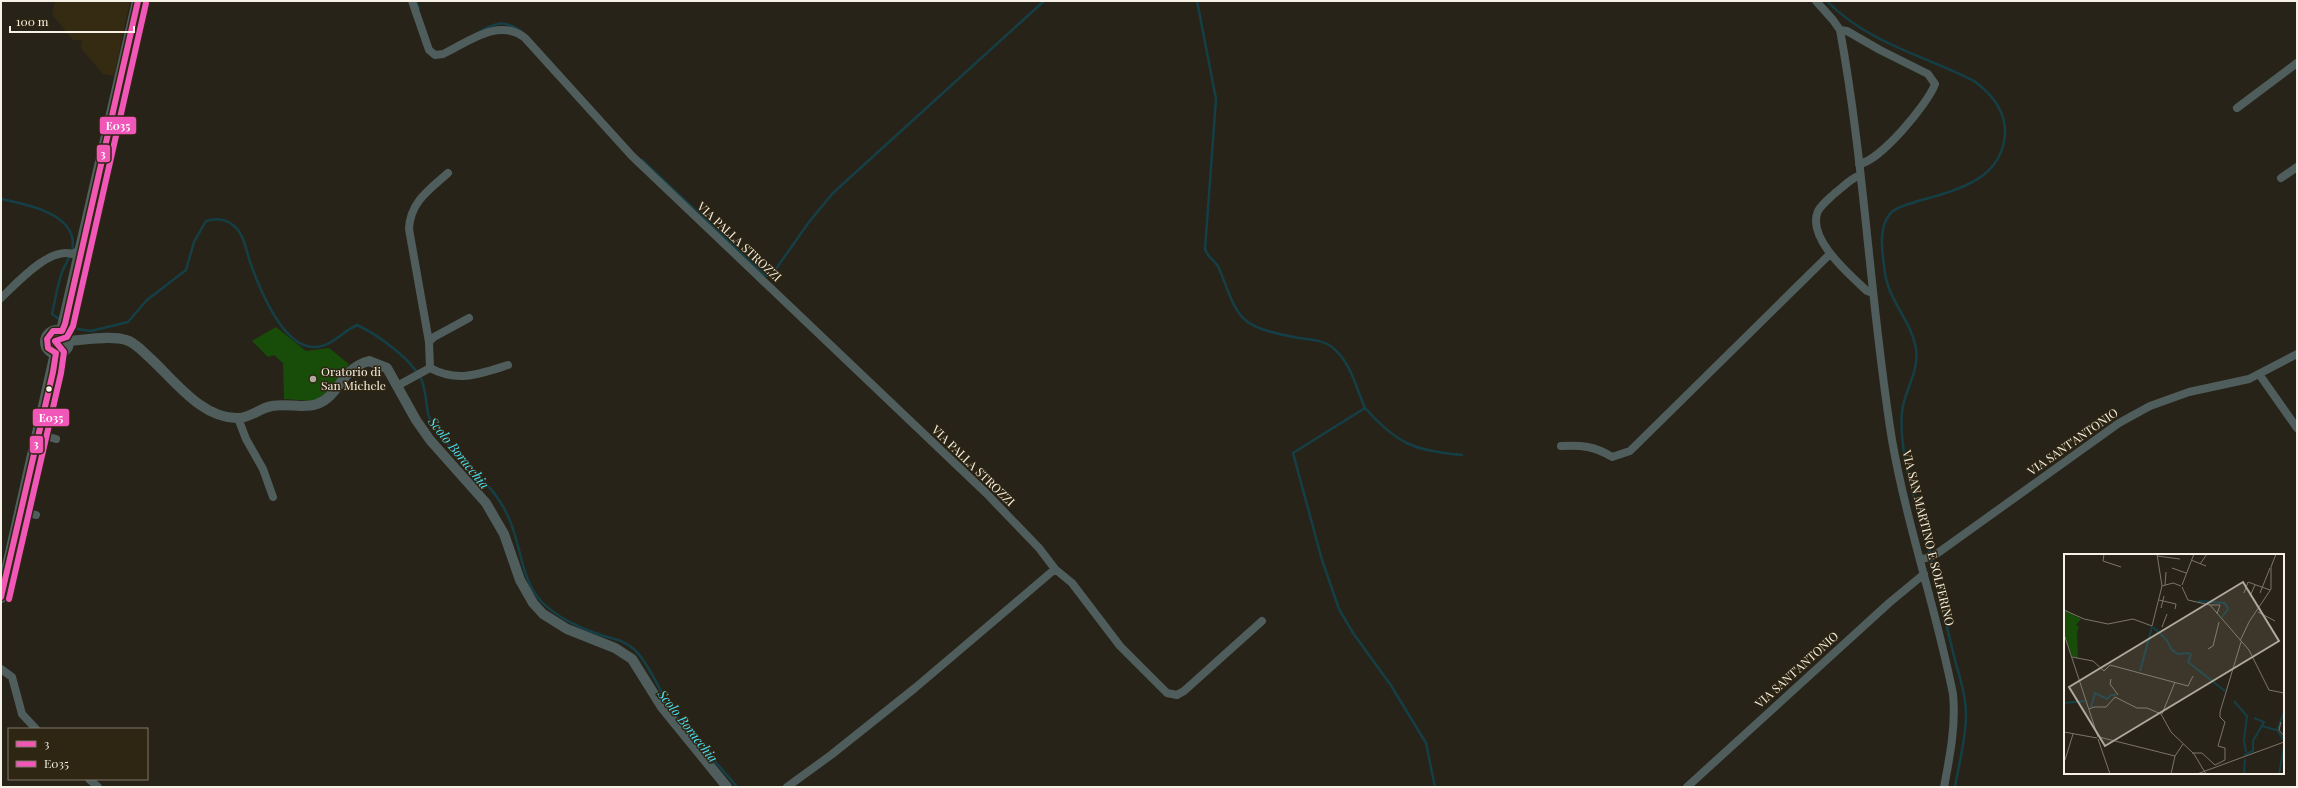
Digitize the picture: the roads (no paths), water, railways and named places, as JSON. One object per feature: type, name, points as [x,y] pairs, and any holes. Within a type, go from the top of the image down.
[{"type":"main road","points":[[56,354],[66,348],[65,336],[73,252],[138,1]]},
{"type":"main road","points":[[56,354],[48,348],[46,339],[54,331],[65,336]]},
{"type":"main road","points":[[1,597],[29,513],[47,437],[56,354]]},
{"type":"street","name":"VIA PALLA STROZZI","points":[[412,1],[429,50],[435,55],[443,54],[499,28],[511,29],[525,38],[632,156],[986,493],[1039,548],[1055,569],[1072,584],[1120,646],[1161,688],[1172,695],[1177,695],[1184,691],[1262,621]]},
{"type":"street","name":"VIA SAN MARTINO E SOLFERINO","points":[[1816,1],[1840,30],[1859,164],[1873,293],[1893,442],[1902,490],[1928,558],[1924,574],[1949,674],[1955,713],[1944,787]]},
{"type":"street","points":[[1840,30],[1847,31],[1880,50],[1928,74],[1935,84],[1923,106],[1902,131],[1870,160],[1859,164]]},
{"type":"street","points":[[2237,108],[2297,63]]},
{"type":"street","points":[[2281,178],[2297,167]]},
{"type":"street","points":[[427,370],[429,342],[409,229],[409,217],[420,198],[448,172]]},
{"type":"street","points":[[1860,175],[1832,196],[1818,211],[1816,222],[1817,230],[1830,254],[1867,291],[1873,293]]},
{"type":"street","points":[[1,298],[42,261],[73,252]]},
{"type":"street","points":[[1561,446],[1586,445],[1601,449],[1612,457],[1630,451],[1830,254]]},
{"type":"street","points":[[429,342],[434,337],[469,318]]},
{"type":"street","points":[[65,336],[126,340],[141,349],[198,403],[212,412],[238,418],[270,406],[283,404],[306,406],[318,404],[329,397],[357,364],[369,361],[387,368],[401,384],[416,420],[430,440],[475,489],[498,520],[520,580],[533,603],[544,614],[566,629],[615,648],[632,659],[662,707],[727,787]]},
{"type":"street","name":"VIA SANT'ANTONIO","points":[[1928,558],[2091,441],[2119,423],[2150,406],[2188,392],[2230,385],[2259,374],[2297,354]]},
{"type":"street","points":[[401,384],[427,370],[454,377],[477,375],[508,365]]},
{"type":"street","points":[[2259,374],[2297,428]]},
{"type":"street","points":[[238,418],[246,439],[263,469],[273,497]]},
{"type":"street","points":[[787,787],[831,756],[910,693],[1055,569]]},
{"type":"street","name":"VIA SANT'ANTONIO","points":[[1687,787],[1889,603],[1924,574]]},
{"type":"street","points":[[1,668],[12,677],[22,714],[35,728]]},
{"type":"street","points":[[90,780],[98,787]]},
{"type":"waterway","points":[[416,1],[419,8]]},
{"type":"waterway","points":[[642,160],[764,275],[771,276],[809,222],[833,193],[1044,1]]},
{"type":"waterway","points":[[1197,1],[1216,99],[1205,249],[1207,254],[1219,268],[1231,299],[1243,318],[1250,324],[1261,329],[1328,344],[1339,353],[1352,376],[1365,408],[1293,453],[1322,560],[1339,609],[1353,633],[1390,684],[1426,743],[1435,787]]},
{"type":"waterway","points":[[1827,1],[1843,15],[1878,38],[1974,81],[1981,86],[1997,104],[2005,126],[2002,150],[1995,163],[1985,174],[1973,182],[1959,188],[1898,208],[1892,212],[1886,220],[1882,235],[1882,251],[1887,283],[1895,302],[1910,329],[1917,355],[1915,369],[1902,409],[1902,438],[1907,471],[1930,553],[1965,698],[1965,733],[1955,787]]},
{"type":"waterway","points":[[477,33],[499,24],[509,25],[521,31]]},
{"type":"waterway","name":"Scolo Boracchia","points":[[1,199],[46,211],[65,224],[71,233],[73,248],[61,275],[52,314],[59,319]]},
{"type":"waterway","name":"Scolo Boracchia","points":[[71,324],[78,329],[91,331],[128,322],[147,300],[186,270],[194,242],[206,221],[221,220],[231,224],[240,233],[259,286],[266,300],[282,327],[292,338],[303,345],[315,347],[321,346],[332,342],[357,325],[384,341],[403,356],[422,381],[428,413],[433,425],[446,442],[484,481],[507,514],[512,525],[525,571],[534,592],[553,612],[575,625],[622,641],[631,646],[645,662],[676,716],[737,787]]},
{"type":"waterway","points":[[1365,408],[1387,430],[1408,444],[1431,451],[1462,455]]},
{"type":"place","name":"Oratorio di San Michele","points":[[313,379]]}]
